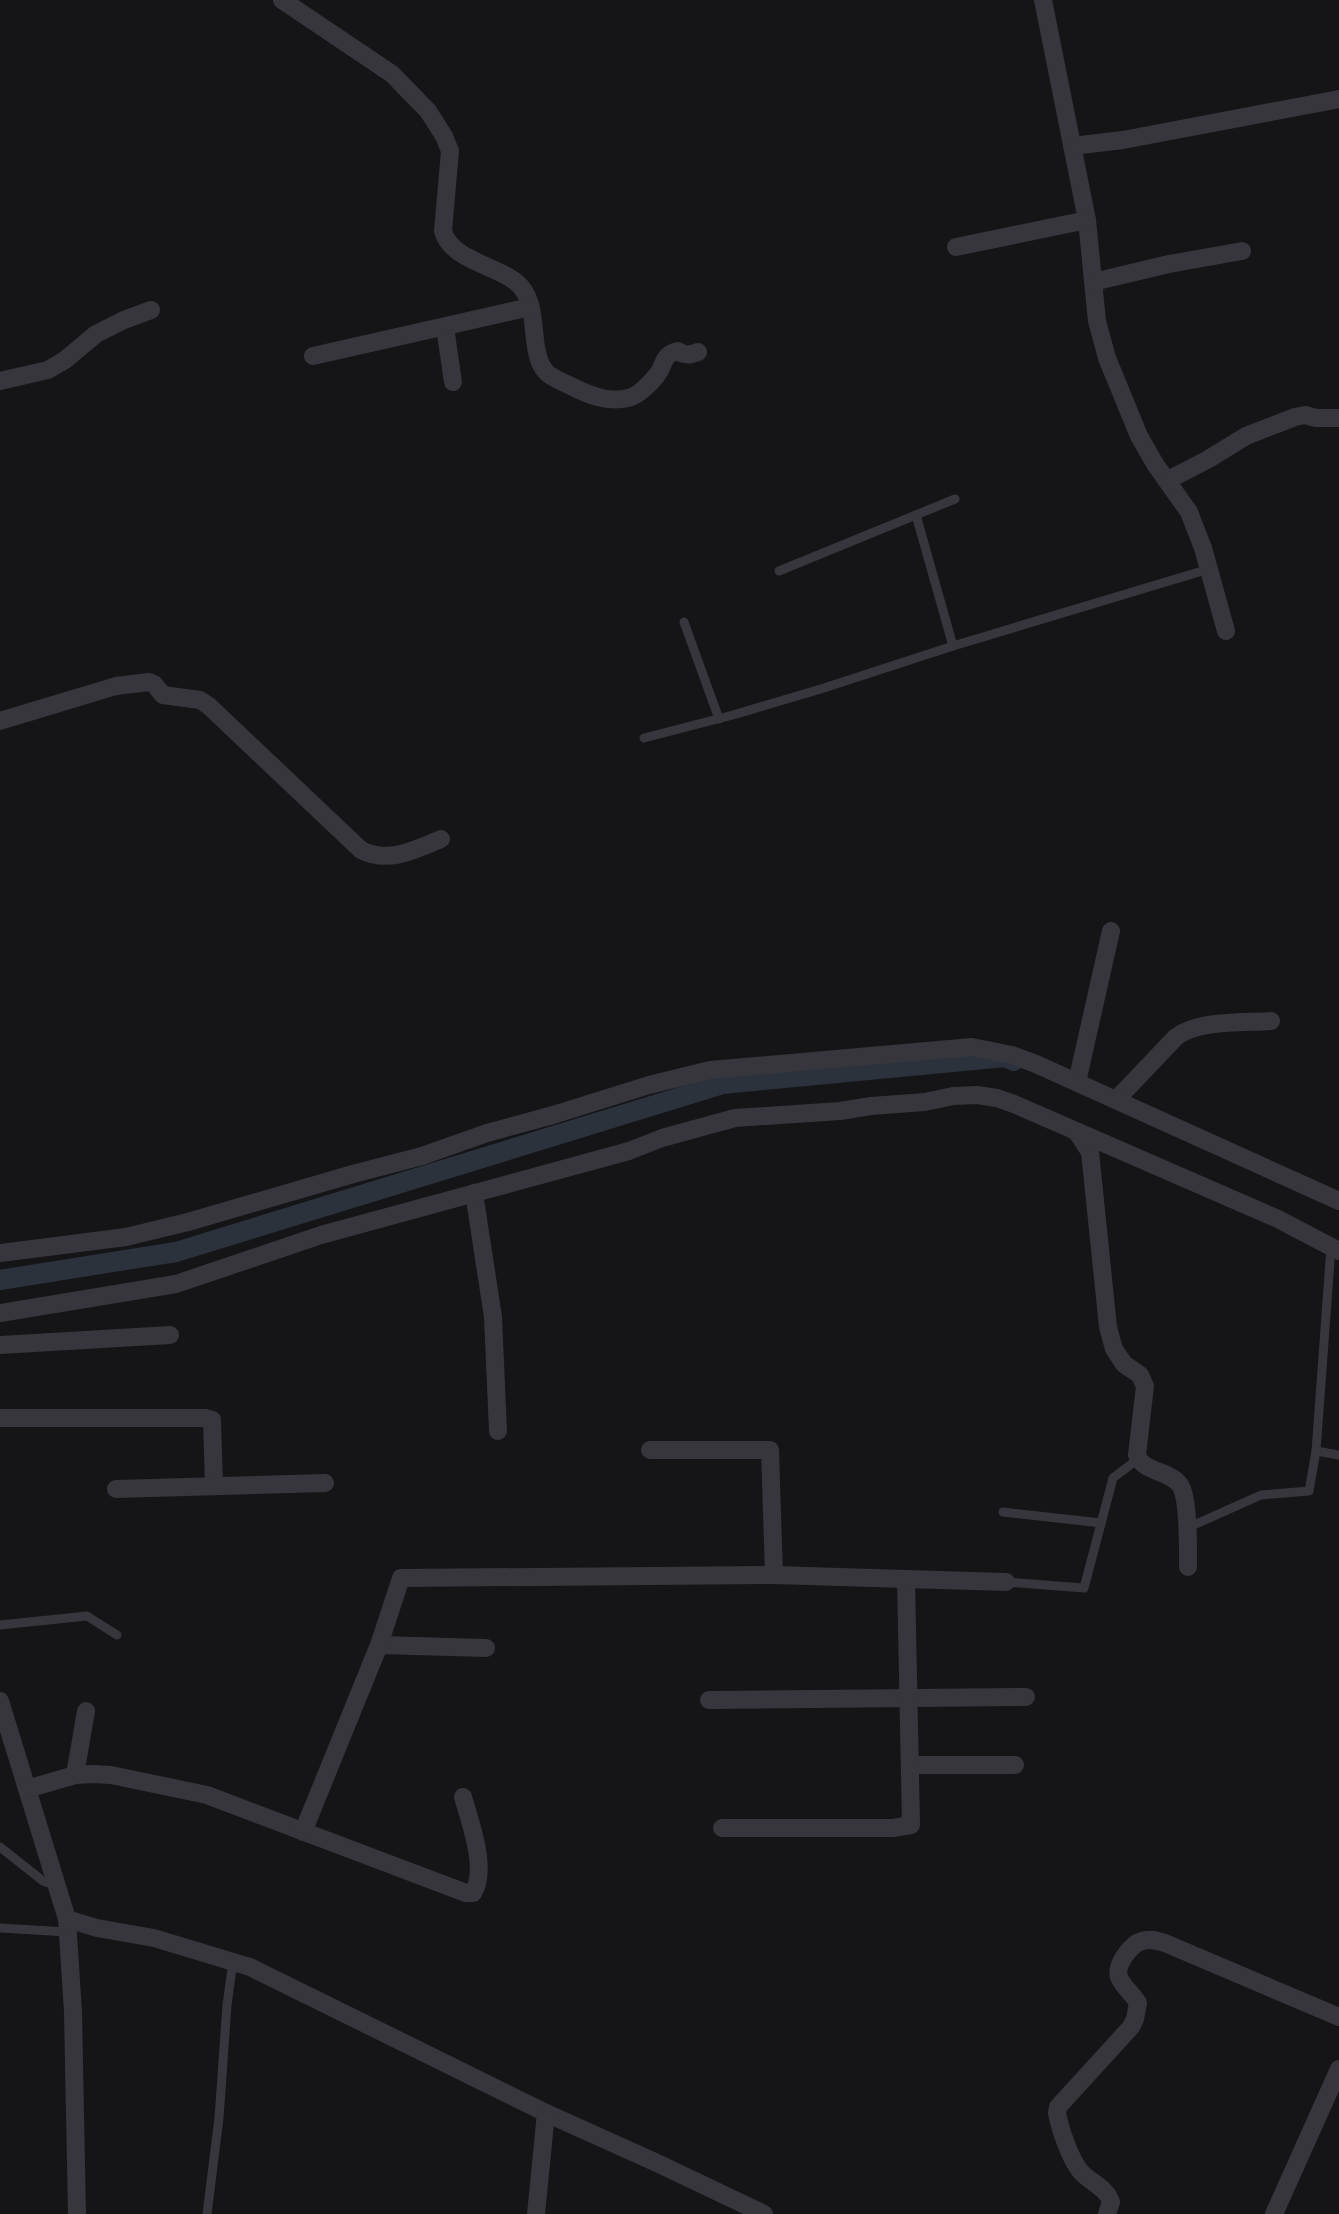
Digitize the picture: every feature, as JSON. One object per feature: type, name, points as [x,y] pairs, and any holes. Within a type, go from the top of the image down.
[{"type":"street","points":[[282,0],[392,74],[428,111],[444,136],[450,151],[443,231],[445,237],[473,261],[516,282],[526,294],[540,363],[547,373],[599,398],[606,400],[630,398],[644,389],[658,374],[665,357],[670,352],[678,351],[691,355],[698,352]]},
{"type":"street","points":[[1043,0],[1087,220],[1098,321],[1107,358],[1139,436],[1155,464],[1189,512],[1209,569],[1226,631]]},
{"type":"street","points":[[1072,146],[1123,140],[1339,99]]},
{"type":"street","points":[[956,247],[1087,220]]},
{"type":"street","points":[[1093,282],[1169,264],[1242,251]]},
{"type":"street","points":[[313,356],[530,307]]},
{"type":"street","points":[[0,381],[48,370],[65,360],[96,334],[124,320],[151,310]]},
{"type":"street","points":[[445,327],[453,382]]},
{"type":"street","points":[[1168,480],[1207,460],[1246,436],[1295,417],[1305,415],[1316,418],[1339,418]]},
{"type":"street","points":[[0,721],[116,686],[149,682],[154,684],[163,695],[200,700],[209,706],[362,850],[372,856],[385,857],[410,852],[441,839]]},
{"type":"street","points":[[1077,1082],[1111,931]]},
{"type":"street","points":[[1116,1100],[1185,1030],[1197,1027],[1270,1021]]},
{"type":"street","points":[[0,1253],[126,1236],[188,1222],[422,1156],[488,1133],[553,1116],[649,1085],[710,1070],[972,1047],[1012,1055],[1077,1082],[1169,1126],[1339,1201]]},
{"type":"street","points":[[0,1313],[176,1284],[321,1235],[629,1150],[662,1138],[735,1118],[840,1111],[870,1106],[925,1102],[953,1096],[977,1095],[997,1098],[1278,1219],[1335,1249]]},
{"type":"street","points":[[1076,1132],[1090,1152],[1108,1327],[1114,1349],[1124,1364],[1140,1375],[1145,1386],[1136,1446],[1138,1458],[1145,1466],[1168,1475],[1181,1486],[1187,1528],[1188,1566]]},
{"type":"street","points":[[474,1193],[493,1317],[498,1431]]},
{"type":"street","points":[[0,1345],[170,1335]]},
{"type":"street","points":[[0,1418],[206,1418],[212,1420],[214,1431],[214,1486]]},
{"type":"street","points":[[650,1450],[770,1450],[774,1575]]},
{"type":"street","points":[[116,1488],[325,1483]]},
{"type":"street","points":[[303,1832],[379,1645],[401,1578],[774,1575],[1006,1582]]},
{"type":"street","points":[[722,1828],[893,1828],[911,1825],[906,1579]]},
{"type":"street","points":[[379,1645],[486,1648]]},
{"type":"street","points":[[709,1700],[1026,1697]]},
{"type":"street","points":[[0,1701],[57,1886],[67,1925],[73,2012],[77,2214]]},
{"type":"street","points":[[75,1775],[86,1711]]},
{"type":"street","points":[[910,1765],[1015,1765]]},
{"type":"street","points":[[26,1789],[75,1775],[111,1775],[207,1795],[466,1893],[473,1893],[478,1879],[476,1843],[462,1798]]},
{"type":"street","points":[[67,1925],[154,1938],[250,1967],[546,2113],[764,2214]]},
{"type":"street","points":[[1107,2214],[1111,2202],[1109,2195],[1082,2174],[1076,2166],[1056,2113],[1058,2106],[1121,2039],[1135,2019],[1138,2003],[1119,1977],[1118,1967],[1121,1959],[1140,1941],[1150,1940],[1166,1943],[1339,2017]]},
{"type":"street","points":[[1274,2214],[1339,2069]]},
{"type":"street","points":[[536,2214],[546,2113]]},
{"type":"lane","points":[[779,571],[956,498]]},
{"type":"lane","points":[[916,514],[953,646]]},
{"type":"lane","points":[[644,738],[719,719],[824,688],[953,646],[1209,569]]},
{"type":"lane","points":[[684,622],[719,719]]},
{"type":"lane","points":[[1187,1528],[1267,1493],[1309,1491],[1316,1451],[1335,1249]]},
{"type":"lane","points":[[1316,1451],[1339,1455]]},
{"type":"lane","points":[[1006,1582],[1084,1588],[1113,1478],[1138,1458]]},
{"type":"lane","points":[[1004,1512],[1101,1523]]},
{"type":"lane","points":[[0,1625],[87,1616],[117,1635]]},
{"type":"lane","points":[[0,1847],[43,1881],[57,1886]]},
{"type":"lane","points":[[0,1928],[67,1925]]},
{"type":"lane","points":[[207,2214],[219,2118],[227,2005],[233,1961]]},
{"type":"waterway","points":[[0,1280],[176,1252],[723,1084],[1005,1057],[1014,1061]]}]
